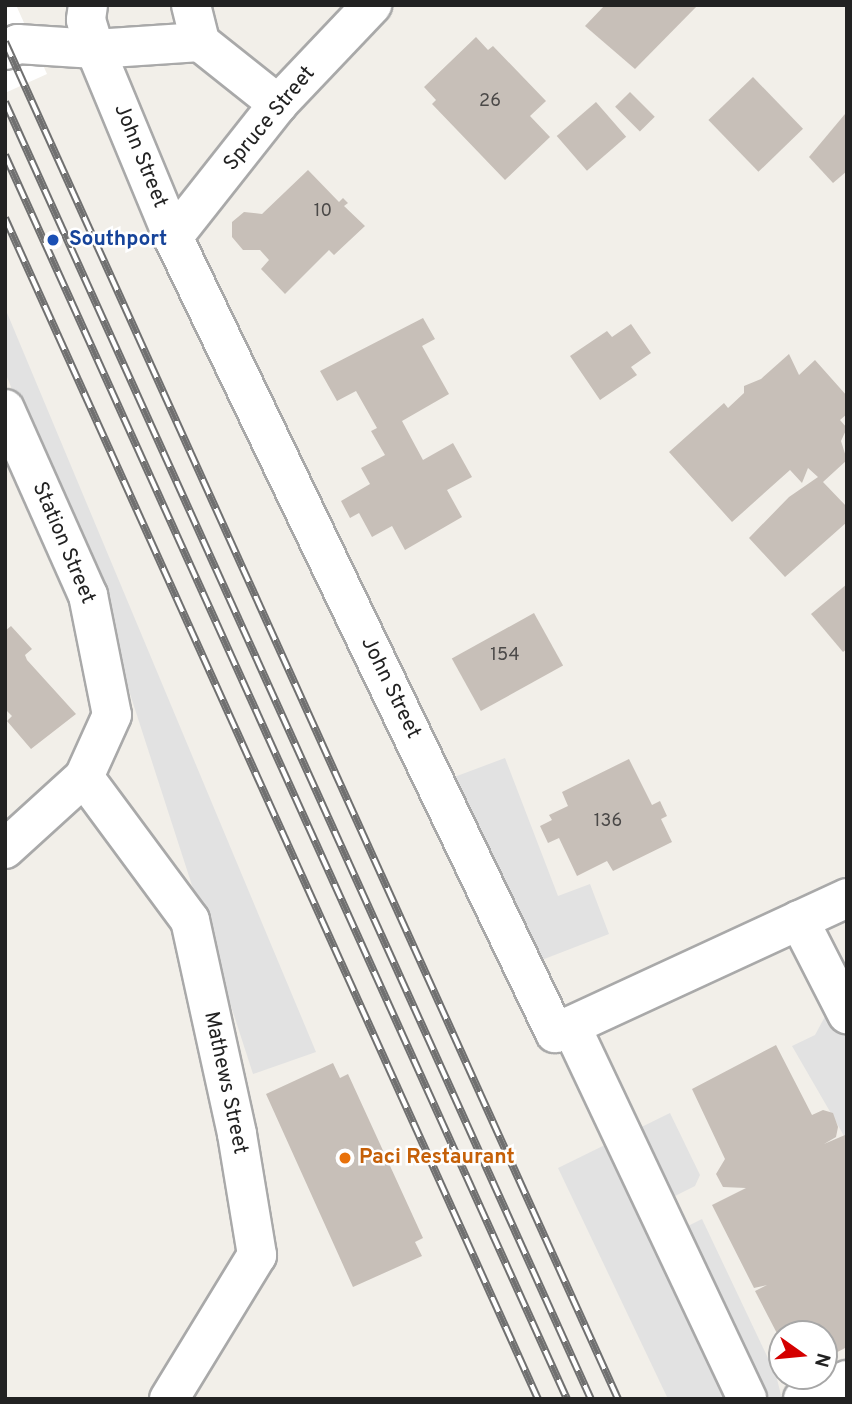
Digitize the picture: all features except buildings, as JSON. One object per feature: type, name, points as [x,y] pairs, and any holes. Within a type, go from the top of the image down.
[{"type":"street","name":"John Street","points":[[88,5],[86,20],[96,49],[173,237],[555,1033],[571,1026]]},
{"type":"street","points":[[191,5],[200,42],[278,104]]},
{"type":"street","name":"Spruce Street","points":[[173,237],[278,104],[372,5]]},
{"type":"street","points":[[5,50],[18,44],[96,49],[200,42]]},
{"type":"street","name":"Station Street","points":[[5,409],[88,595],[112,715],[84,777],[9,838]]},
{"type":"street","name":"Mathews Street","points":[[84,777],[190,920],[237,1133],[257,1255],[169,1399]]},
{"type":"street","points":[[747,1399],[571,1026],[847,898]]},
{"type":"street","points":[[799,920],[847,1014]]},
{"type":"street","points":[[803,1399],[847,1380]]},
{"type":"shaded area","points":[[5,308],[316,1052],[253,1074],[110,632],[5,372]]},
{"type":"shaded area","points":[[505,758],[558,896],[590,884],[609,934],[521,968],[449,779]]},
{"type":"shaded area","points":[[847,1001],[847,1141],[792,1046],[815,1035],[828,1011]]},
{"type":"shaded area","points":[[670,1113],[700,1175],[695,1186],[669,1199],[682,1229],[702,1219],[768,1358],[768,1390],[780,1390],[782,1399],[668,1399],[558,1168]]},
{"type":"pier","points":[[16,5],[47,74],[5,93],[5,9]]},
{"type":"railway","points":[[5,42],[618,1399]]},
{"type":"railway","points":[[5,102],[591,1399]]},
{"type":"railway","points":[[5,155],[567,1399]]},
{"type":"railway","points":[[5,218],[538,1399]]},
{"type":"place","name":"Southport","points":[[53,240]]},
{"type":"place","name":"Paci Restaurant","points":[[345,1158]]}]
